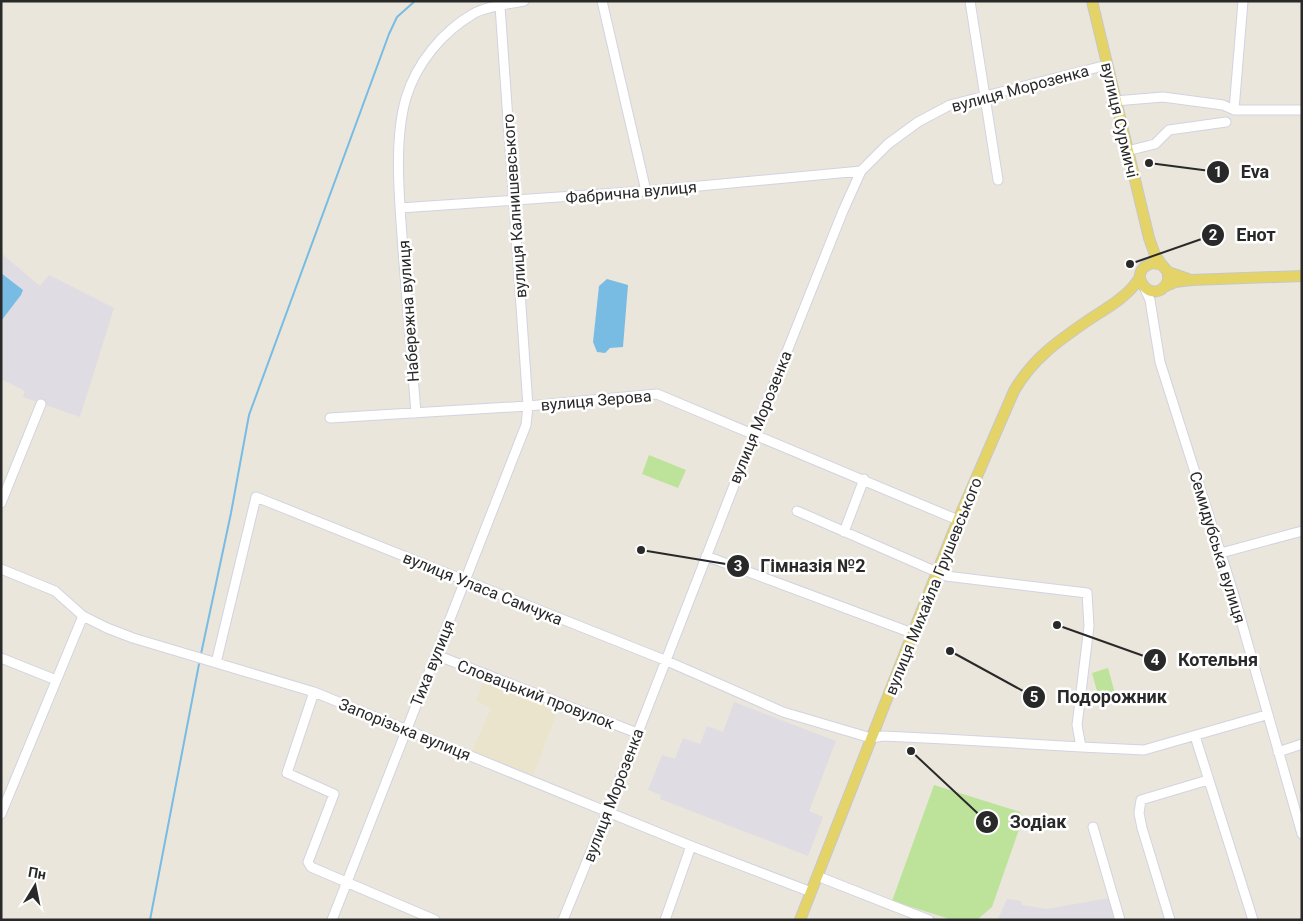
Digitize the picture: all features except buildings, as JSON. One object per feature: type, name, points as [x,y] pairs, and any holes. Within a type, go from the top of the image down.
[{"type":"main road","name":"вулиця Сурмичі","points":[[1092,1],[1149,238]]},
{"type":"main road","points":[[1149,238],[1148,256],[1140,277],[1142,286],[1152,292],[1175,282],[1302,276]]},
{"type":"main road","points":[[1149,238],[1155,255],[1169,277],[1163,288]]},
{"type":"main road","points":[[1144,267],[1153,263],[1195,280]]},
{"type":"main road","name":"вулиця Михайла Грушевського","points":[[1124,295],[1140,277]]},
{"type":"main road","name":"вулиця Михайла Грушевського","points":[[800,920],[912,633],[958,520],[1014,391],[1025,372],[1036,360],[1068,334],[1124,295],[1135,290],[1145,289]]},
{"type":"street","name":"Набережна вулиця","points":[[416,413],[400,208],[399,140],[401,118],[414,76],[439,40],[475,12],[524,1]]},
{"type":"street","points":[[602,1],[646,191]]},
{"type":"street","points":[[970,1],[998,180]]},
{"type":"street","points":[[1234,110],[1243,1]]},
{"type":"street","name":"вулиця Калнишевського","points":[[500,6],[528,406]]},
{"type":"street","name":"вулиця Морозенка","points":[[563,920],[754,434],[843,211],[861,171],[888,144],[918,122],[950,105],[1107,65]]},
{"type":"street","points":[[1116,101],[1163,97],[1223,105],[1234,110],[1302,110]]},
{"type":"street","points":[[1127,151],[1155,144],[1168,130],[1226,122]]},
{"type":"street","name":"Фабрична вулиця","points":[[400,208],[646,191],[861,171]]},
{"type":"street","points":[[1151,309],[1163,288]]},
{"type":"street","name":"Семидубська вулиця","points":[[1145,289],[1151,309],[1160,362],[1221,553],[1266,715],[1300,819],[1302,834]]},
{"type":"street","name":"вулиця Зерова","points":[[330,418],[528,406],[657,394],[864,479],[958,520]]},
{"type":"street","points":[[1,503],[41,404]]},
{"type":"street","name":"Тиха вулиця","points":[[332,920],[526,424],[528,406]]},
{"type":"street","points":[[844,532],[864,479]]},
{"type":"street","name":"вулиця Уласа Самчука","points":[[216,663],[256,497],[666,661],[783,712],[871,738],[883,736],[1144,750],[1266,715]]},
{"type":"street","points":[[797,511],[946,576],[1087,593],[1089,626],[1077,725],[1081,747]]},
{"type":"street","points":[[1221,553],[1302,531]]},
{"type":"street","points":[[706,556],[912,633]]},
{"type":"street","name":"Запорізька вулиця","points":[[1,569],[55,590],[83,616],[107,628],[133,638],[314,692],[607,812],[811,892]]},
{"type":"street","points":[[1,814],[83,616]]},
{"type":"street","name":"Словацький провулок","points":[[436,655],[637,733]]},
{"type":"street","points":[[1,658],[56,680]]},
{"type":"street","points":[[314,692],[286,774],[334,794],[308,862],[311,867],[435,920]]},
{"type":"street","points":[[1195,736],[1253,920]]},
{"type":"street","points":[[1278,752],[1302,744]]},
{"type":"street","points":[[1170,920],[1142,828],[1139,813],[1141,800],[1208,780]]},
{"type":"street","points":[[1093,827],[1120,920]]},
{"type":"street","points":[[665,920],[692,846]]},
{"type":"street","points":[[817,876],[929,920]]},
{"type":"shaded area","points":[[1,253],[40,286],[49,275],[114,308],[80,417],[23,397],[25,391],[1,379]]},
{"type":"shaded area","points":[[485,677],[560,705],[533,776],[472,751],[491,708],[476,701]]},
{"type":"shaded area","points":[[734,702],[836,741],[809,811],[823,817],[808,856],[660,799],[661,795],[648,790],[662,755],[675,759],[683,738],[700,744],[707,726],[723,732]]},
{"type":"shaded area","points":[[1110,898],[1114,920],[993,920],[998,919],[1007,899],[1021,901],[1022,905],[1046,909]]},
{"type":"green space","points":[[649,455],[686,470],[678,488],[642,474]]},
{"type":"green space","points":[[1108,668],[1116,697],[1100,702],[1092,673]]},
{"type":"green space","points":[[934,785],[1020,812],[1023,818],[992,907],[977,920],[953,920],[892,901]]},
{"type":"water","points":[[1,273],[23,290],[1,321]]},
{"type":"water","points":[[607,279],[628,285],[623,347],[610,348],[605,353],[597,352],[593,342],[599,286]]},
{"type":"waterway","points":[[201,654],[231,513],[249,415],[389,34],[397,17],[415,1]]},
{"type":"waterway","points":[[150,920],[199,664]]},
{"type":"place","name":"Eva","points":[[1149,163]]},
{"type":"place","name":"Енот","points":[[1130,264]]},
{"type":"place","name":"Гімназія №2","points":[[641,550]]},
{"type":"place","name":"Котельня","points":[[1057,625]]},
{"type":"place","name":"Подорожник","points":[[950,651]]},
{"type":"place","name":"Зодіак","points":[[911,751]]}]
